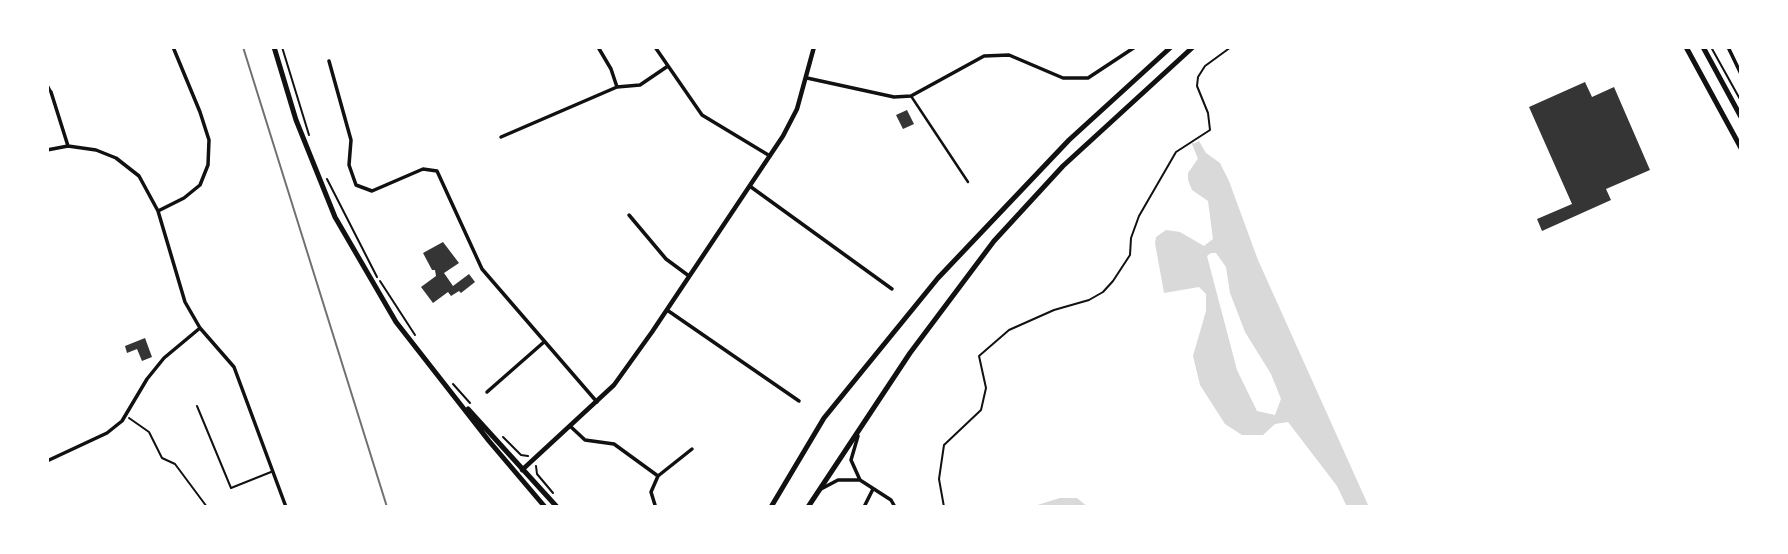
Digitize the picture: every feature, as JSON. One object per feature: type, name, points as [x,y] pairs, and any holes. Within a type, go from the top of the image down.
[{"type":"main road","points":[[274,47],[296,120],[335,217],[396,322],[545,507]]},
{"type":"main road","points":[[771,507],[824,418],[938,278],[1069,140],[1171,47]]},
{"type":"main road","points":[[808,507],[928,326],[995,241],[1063,166],[1193,47]]},
{"type":"main road","points":[[1686,47],[1741,148]]},
{"type":"main road","points":[[1703,47],[1741,117]]},
{"type":"main road","points":[[455,397],[525,468],[557,507]]},
{"type":"street","points":[[158,211],[184,198],[200,185],[208,165],[209,140],[173,47]]},
{"type":"street","points":[[598,47],[611,67],[617,88]]},
{"type":"street","points":[[655,47],[702,115],[771,156]]},
{"type":"street","points":[[519,474],[597,402],[628,367],[771,156],[797,109],[814,47]]},
{"type":"street","points":[[807,78],[894,97],[911,96],[984,56],[1009,55],[1063,78],[1087,78],[1107,69],[1135,47]]},
{"type":"street","points":[[1728,47],[1741,74]]},
{"type":"street","points":[[329,61],[351,141],[349,165],[356,185],[372,191],[423,169],[437,171],[482,269],[597,402]]},
{"type":"street","points":[[501,137],[617,88],[640,85],[668,66]]},
{"type":"street","points":[[47,83],[68,146]]},
{"type":"street","points":[[911,96],[968,182]]},
{"type":"street","points":[[47,150],[68,146],[96,150],[116,158],[139,176],[158,211],[176,281],[200,328],[219,345],[234,367],[286,507]]},
{"type":"street","points":[[751,187],[892,289]]},
{"type":"street","points":[[629,215],[666,259],[690,276]]},
{"type":"street","points":[[667,310],[799,401]]},
{"type":"street","points":[[47,461],[107,433],[126,416],[147,379],[164,358],[200,328]]},
{"type":"street","points":[[488,392],[544,342]]},
{"type":"street","points":[[865,421],[852,453],[852,466],[860,480],[891,500],[895,507]]},
{"type":"street","points":[[570,426],[585,440],[614,444],[658,476]]},
{"type":"street","points":[[655,505],[651,492],[658,476],[692,449]]},
{"type":"street","points":[[817,493],[832,481],[860,480]]},
{"type":"street","points":[[864,507],[873,489]]},
{"type":"lane","points":[[197,406],[231,488],[273,471]]},
{"type":"path","points":[[282,47],[309,136]]},
{"type":"path","points":[[944,507],[939,479],[944,445],[981,410],[986,388],[979,356],[1009,330],[1054,310],[1088,300],[1103,292],[1113,281],[1130,255],[1131,238],[1139,216],[1176,152],[1210,130],[1208,113],[1197,86],[1198,77],[1205,66],[1231,47]]},
{"type":"path","points":[[1712,47],[1741,101]]},
{"type":"path","points":[[323,169],[352,232],[416,336]]},
{"type":"path","points":[[452,382],[473,405]]},
{"type":"path","points":[[126,416],[149,432],[162,458],[175,464],[207,507]]},
{"type":"path","points":[[502,436],[538,467],[537,474],[558,499]]},
{"type":"shaded area","points":[[1199,141],[1206,153],[1220,163],[1229,181],[1258,260],[1369,507],[1347,507],[1337,486],[1288,422],[1275,424],[1263,435],[1242,435],[1225,424],[1200,385],[1193,356],[1206,311],[1206,294],[1199,287],[1164,293],[1155,243],[1156,237],[1166,230],[1180,232],[1204,246],[1213,239],[1208,201],[1192,190],[1188,180],[1188,173],[1199,157],[1193,144]],"holes":[[[1216,253],[1226,267],[1230,293],[1245,332],[1271,374],[1281,399],[1275,415],[1257,411],[1237,370],[1207,256]]]},
{"type":"shaded area","points":[[1060,498],[1077,498],[1088,507],[1031,507]]},
{"type":"building","points":[[1585,82],[1592,97],[1614,87],[1650,170],[1606,189],[1611,200],[1542,231],[1537,219],[1572,204],[1529,107]]},
{"type":"building","points":[[907,110],[914,124],[903,129],[896,115]]},
{"type":"building","points":[[443,242],[459,263],[444,273],[453,286],[469,274],[475,282],[461,293],[459,291],[451,296],[448,292],[433,303],[421,287],[436,276],[423,253]]},
{"type":"building","points":[[145,338],[152,357],[142,361],[137,349],[127,353],[125,346]]},
{"type":"waterway","points":[[1193,144],[1199,159]]},
{"type":"railway","points":[[243,47],[387,507]]}]
